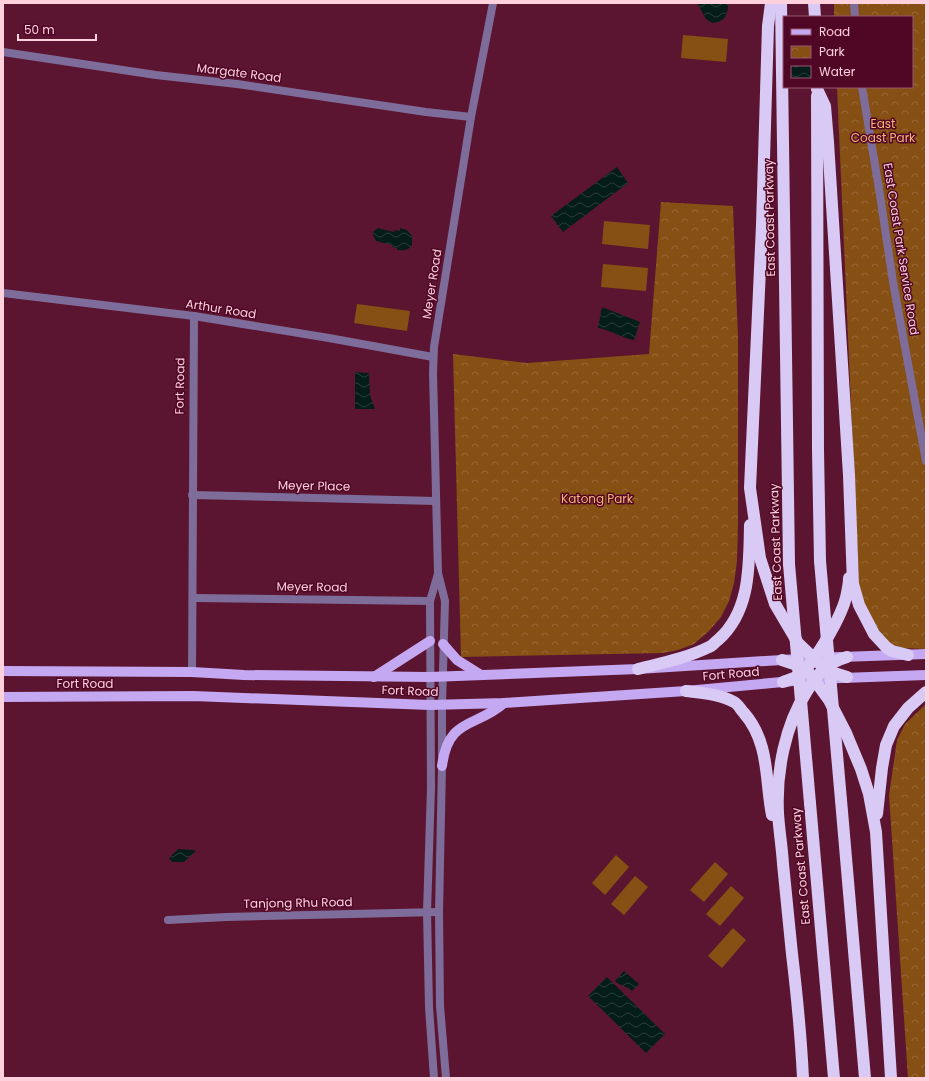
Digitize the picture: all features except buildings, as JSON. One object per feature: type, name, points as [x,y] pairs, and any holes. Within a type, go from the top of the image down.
[{"type":"highway","points":[[638,669],[690,655],[710,647],[728,631],[738,614],[745,595],[749,554],[750,488],[762,217],[768,26],[771,3]]},
{"type":"highway","name":"East Coast Parkway","points":[[781,3],[789,564],[834,1078]]},
{"type":"highway","points":[[814,3],[815,16]]},
{"type":"highway","points":[[817,88],[818,442],[820,561],[865,1078]]},
{"type":"highway","points":[[817,88],[824,106],[828,142],[849,475],[851,563],[853,584],[859,606],[874,634],[887,648],[892,651],[908,655]]},
{"type":"highway","points":[[750,488],[760,558],[775,604],[798,643],[824,668],[847,677]]},
{"type":"highway","points":[[783,682],[798,675],[804,670],[838,617],[847,594],[851,563]]},
{"type":"highway","points":[[803,1078],[800,1022],[778,812],[779,784],[787,737],[801,701],[814,679],[824,668],[847,656]]},
{"type":"highway","points":[[782,660],[797,665],[804,670],[814,679],[829,700],[861,769],[869,794],[876,832],[891,1078]]},
{"type":"highway","points":[[686,691],[716,695],[735,702],[749,719],[761,741],[767,770],[771,813],[783,863]]},
{"type":"highway","points":[[876,832],[882,768],[886,745],[894,726],[908,708],[926,692]]},
{"type":"main road","points":[[374,677],[430,641]]},
{"type":"main road","points":[[443,644],[457,660],[481,675]]},
{"type":"main road","name":"Fort Road","points":[[6,670],[443,677],[638,669],[847,656],[926,654]]},
{"type":"main road","name":"Fort Road","points":[[3,697],[193,696],[442,705],[504,703],[686,691],[814,679],[926,675]]},
{"type":"main road","points":[[3,702],[14,698]]},
{"type":"main road","points":[[442,766],[444,755],[450,740],[456,731],[463,725],[490,713],[504,703]]},
{"type":"street","name":"Meyer Road","points":[[443,677],[445,601],[438,573],[433,357],[471,117],[493,3]]},
{"type":"street","points":[[854,3],[855,16]]},
{"type":"street","name":"Margate Road","points":[[3,52],[156,75],[237,84],[418,111],[471,117]]},
{"type":"street","name":"East Coast Park Service Road","points":[[862,88],[893,282],[926,462]]},
{"type":"street","name":"Arthur Road","points":[[3,293],[194,316],[330,338],[433,357]]},
{"type":"street","name":"Fort Road","points":[[192,672],[194,316]]},
{"type":"street","name":"Meyer Place","points":[[192,495],[436,501]]},
{"type":"street","name":"Meyer Road","points":[[430,677],[430,601],[438,573]]},
{"type":"street","name":"Meyer Road","points":[[193,598],[430,601]]},
{"type":"street","points":[[430,677],[431,795],[427,912],[429,1007],[434,1078]]},
{"type":"street","points":[[443,677],[439,912],[440,1006],[446,1078]]},
{"type":"street","name":"Tanjong Rhu Road","points":[[168,920],[226,917],[439,912]]},
{"type":"green space","name":"East Coast Park","points":[[834,3],[926,3],[926,649],[902,648],[891,644],[879,632],[864,605],[859,586],[837,88],[913,88],[913,16],[834,16]]},
{"type":"green space","points":[[683,35],[728,39],[726,62],[681,58]]},
{"type":"green space","name":"Katong Park","points":[[661,202],[733,206],[738,339],[738,524],[737,561],[734,583],[729,601],[721,617],[709,631],[694,644],[678,650],[663,653],[461,657],[453,354],[527,363],[649,354]]},
{"type":"green space","points":[[604,221],[650,225],[648,249],[602,244]]},
{"type":"green space","points":[[603,264],[648,268],[646,291],[601,287]]},
{"type":"green space","points":[[357,304],[410,311],[407,331],[354,323]]},
{"type":"green space","points":[[926,704],[926,1078],[908,1078],[889,795],[897,740],[905,724]]},
{"type":"green space","points":[[616,855],[629,867],[605,895],[592,883]]},
{"type":"green space","points":[[715,862],[728,874],[704,902],[690,890]]},
{"type":"green space","points":[[635,876],[648,887],[624,915],[611,904]]},
{"type":"green space","points":[[731,886],[744,898],[720,926],[706,914]]},
{"type":"green space","points":[[733,928],[746,940],[722,968],[708,956]]},
{"type":"water","points":[[697,3],[728,3],[725,17],[720,21],[712,23],[706,19]]},
{"type":"water","points":[[617,167],[628,183],[563,232],[551,216]]},
{"type":"water","points":[[378,228],[394,232],[395,230],[400,231],[400,228],[407,230],[412,236],[411,247],[404,250],[397,250],[397,248],[392,247],[392,245],[376,241],[373,232]]},
{"type":"water","points":[[602,307],[640,322],[634,340],[598,328]]},
{"type":"water","points":[[355,372],[369,373],[370,395],[375,409],[355,409]]},
{"type":"water","points":[[178,849],[195,850],[195,852],[184,862],[172,862],[169,858]]},
{"type":"water","points":[[624,971],[639,984],[632,991],[615,981]]},
{"type":"water","points":[[607,977],[665,1034],[646,1053],[588,996]]}]
